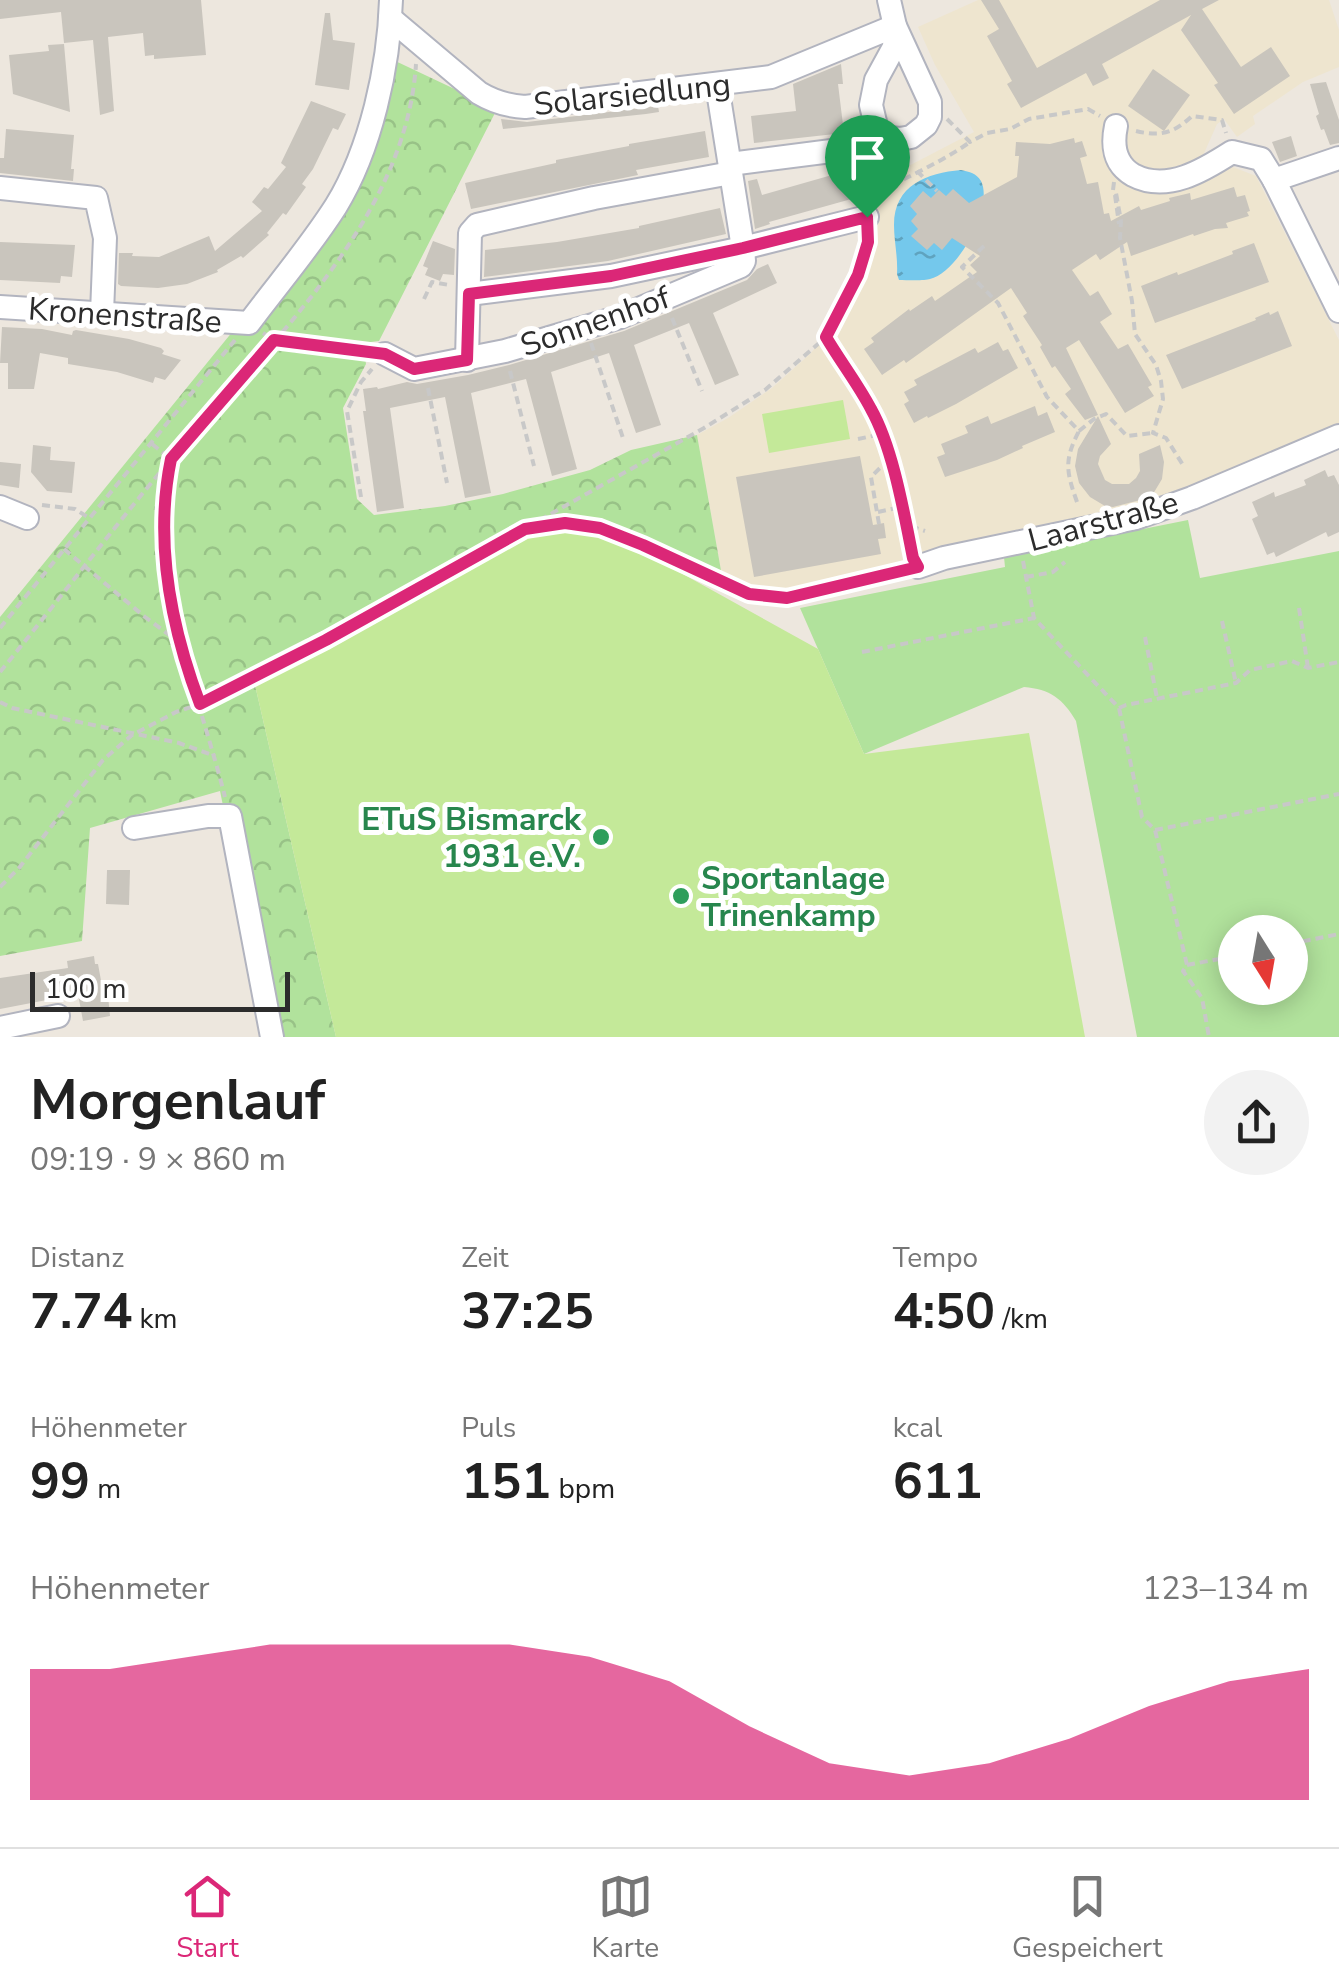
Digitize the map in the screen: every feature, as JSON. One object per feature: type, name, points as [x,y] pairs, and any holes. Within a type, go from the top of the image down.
[{"type":"street","points":[[889,0],[895,26],[930,102],[926,125],[911,137],[890,138],[881,133],[871,105],[876,80],[894,48],[895,26]]},
{"type":"street","name":"Solarsiedlung","points":[[390,9],[418,41],[479,93],[508,106],[524,107],[772,77],[895,26]]},
{"type":"street","name":"Kronenstraße","points":[[0,307],[249,323],[338,202],[364,144],[382,82],[390,9]]},
{"type":"street","points":[[718,85],[743,248]]},
{"type":"street","points":[[1116,126],[1112,144],[1120,164],[1138,178],[1160,182],[1198,172],[1232,152],[1261,159],[1339,311]]},
{"type":"street","points":[[467,360],[470,233],[477,224],[730,168],[856,151]]},
{"type":"street","points":[[1274,180],[1339,158]]},
{"type":"street","points":[[0,188],[96,198],[105,238],[102,313]]},
{"type":"street","points":[[469,290],[611,276],[867,217]]},
{"type":"street","name":"Sonnenhof","points":[[424,368],[505,352],[586,329],[664,300],[741,266],[743,248]]},
{"type":"street","points":[[385,354],[414,369],[424,368]]},
{"type":"street","name":"Laarstraße","points":[[918,567],[944,558],[1136,518],[1339,436]]},
{"type":"street","points":[[0,508],[26,518]]},
{"type":"street","points":[[134,828],[230,816],[272,1037]]},
{"type":"street","points":[[0,1028],[58,1016]]},
{"type":"path","points":[[0,672],[171,459],[329,273],[374,202],[390,167],[406,121],[418,41]]},
{"type":"path","points":[[930,102],[970,142]]},
{"type":"path","points":[[856,151],[867,198],[987,134],[1010,129],[1029,119],[1088,109],[1116,126],[1148,134],[1180,128],[1192,116],[1222,120],[1232,152]]},
{"type":"path","points":[[1120,164],[1113,190],[1135,334],[1156,365],[1162,382],[1163,399],[1153,433]]},
{"type":"path","points":[[919,173],[936,191]]},
{"type":"path","points":[[0,887],[103,760],[132,735],[326,640],[765,390],[826,337],[858,275],[868,242],[867,217]]},
{"type":"path","points":[[984,246],[962,267],[998,303],[1047,397],[1079,430]]},
{"type":"path","points":[[424,299],[432,282],[469,290]]},
{"type":"path","points":[[664,300],[702,391]]},
{"type":"path","points":[[0,628],[249,323],[274,340],[385,354]]},
{"type":"path","points":[[586,329],[623,438]]},
{"type":"path","points":[[525,529],[565,523],[600,528],[749,594],[787,598],[918,567],[882,434],[872,410],[826,337]]},
{"type":"path","points":[[505,352],[534,466]]},
{"type":"path","points":[[360,496],[347,410],[361,382],[385,354]]},
{"type":"path","points":[[424,368],[447,483]]},
{"type":"path","points":[[1076,502],[1067,465],[1070,448],[1079,430],[1106,414],[1127,436],[1153,433],[1166,438],[1183,465]]},
{"type":"path","points":[[858,440],[882,434]]},
{"type":"path","points":[[151,442],[171,459]]},
{"type":"path","points":[[171,459],[164,534],[168,579],[180,644],[230,816]]},
{"type":"path","points":[[879,524],[872,476],[880,468],[892,465]]},
{"type":"path","points":[[26,518],[42,505],[75,509],[89,518]]},
{"type":"path","points":[[878,512],[901,507]]},
{"type":"path","points":[[907,529],[925,531]]},
{"type":"path","points":[[1020,543],[1034,618],[1119,708],[1142,817],[1154,830],[1187,965],[1184,971],[1202,998],[1209,1037]]},
{"type":"path","points":[[63,549],[180,644]]},
{"type":"path","points":[[1026,578],[1053,572],[1066,562]]},
{"type":"path","points":[[1299,608],[1308,668]]},
{"type":"path","points":[[862,652],[1034,618]]},
{"type":"path","points":[[1222,621],[1236,682]]},
{"type":"path","points":[[1145,638],[1157,698]]},
{"type":"path","points":[[1119,708],[1236,682],[1250,670],[1292,661],[1308,668],[1339,662]]},
{"type":"path","points":[[0,702],[12,708],[179,743],[214,756]]},
{"type":"path","points":[[1154,830],[1339,794]]},
{"type":"path","points":[[1308,940],[1339,934]]},
{"type":"path","points":[[1187,965],[1218,959]]},
{"type":"shaded area","points":[[978,0],[1329,0],[1339,30],[1339,67],[1303,82],[1253,116],[1255,124],[1237,137],[1224,119],[1217,124],[1201,160],[1256,176],[1339,340],[1339,429],[1180,496],[913,567],[784,592],[752,589],[722,576],[697,435],[772,388],[811,353],[843,312],[865,264],[871,212],[869,161],[897,172],[974,132],[918,27]]},
{"type":"green space","points":[[389,58],[497,109],[379,341],[363,343],[366,364],[343,408],[357,499],[374,515],[445,506],[590,470],[631,450],[697,435],[722,576],[624,530],[583,520],[538,520],[515,526],[249,674],[255,685],[336,1037],[270,1037],[220,791],[90,828],[82,941],[0,956],[0,617],[312,234],[334,198]]},
{"type":"green space","points":[[843,400],[850,439],[769,453],[762,414]]},
{"type":"green space","points":[[1188,520],[1200,578],[1339,551],[1339,1037],[1137,1037],[1076,721],[1055,696],[1024,687],[864,754],[800,608],[1005,567],[1004,557]]},
{"type":"green space","name":"Sportanlage Trinenkamp","points":[[557,530],[597,532],[627,543],[818,649],[864,754],[1029,733],[1085,1037],[336,1037],[255,685],[521,537]]},
{"type":"water","points":[[961,170],[977,176],[984,192],[971,237],[941,274],[928,280],[899,280],[894,225],[900,200],[925,178]]},
{"type":"building","points":[[0,0],[201,0],[206,55],[154,59],[154,55],[145,56],[143,33],[108,37],[114,111],[100,115],[93,40],[64,43],[61,12],[0,19]]},
{"type":"building","points":[[981,0],[999,0],[1037,68],[1160,0],[1219,0],[1202,9],[1241,67],[1271,47],[1290,76],[1234,114],[1214,85],[1218,83],[1181,30],[1191,15],[1102,64],[1109,78],[1093,86],[1086,73],[1021,108],[1007,84],[1012,81],[987,36],[999,29]]},
{"type":"building","points":[[325,13],[330,13],[333,40],[355,43],[349,90],[315,85]]},
{"type":"building","points":[[64,44],[70,112],[13,94],[9,55],[49,51],[48,45]]},
{"type":"building","points":[[841,64],[843,84],[838,84],[844,133],[754,143],[751,116],[796,111],[793,84]]},
{"type":"building","points":[[1153,69],[1190,95],[1164,131],[1128,106]]},
{"type":"building","points":[[1326,82],[1339,120],[1339,143],[1330,145],[1316,116],[1319,114],[1310,84]]},
{"type":"building","points":[[311,101],[346,114],[338,130],[333,128],[302,184],[306,187],[269,235],[243,258],[187,284],[158,288],[118,284],[119,253],[159,257],[209,236],[215,251],[262,211],[252,202],[286,167],[281,163]]},
{"type":"building","points":[[658,106],[659,112],[646,114],[503,129],[501,119],[527,122]]},
{"type":"building","points":[[6,129],[74,135],[73,181],[0,173]]},
{"type":"building","points":[[705,131],[709,157],[471,209],[465,183],[629,144]]},
{"type":"building","points":[[1291,136],[1297,156],[1280,162],[1272,142]]},
{"type":"building","points":[[1074,138],[1075,143],[1082,141],[1087,156],[1080,158],[1087,184],[1098,182],[1104,214],[1109,213],[1111,221],[1139,206],[1141,210],[1190,193],[1191,200],[1234,187],[1237,197],[1245,195],[1250,211],[1249,216],[1226,223],[1228,228],[1193,234],[1131,256],[1127,242],[1100,260],[1096,254],[1072,270],[1090,296],[1098,291],[1112,314],[1100,322],[1118,349],[1128,344],[1152,385],[1148,387],[1154,396],[1125,413],[1079,340],[1066,348],[1098,415],[1085,420],[1065,394],[1071,389],[1055,366],[1052,368],[1011,288],[906,363],[904,360],[882,375],[864,349],[874,342],[871,338],[909,309],[932,296],[935,301],[977,272],[970,265],[980,256],[952,238],[942,250],[934,243],[927,250],[911,236],[918,229],[911,221],[917,214],[910,206],[923,191],[931,198],[939,190],[946,196],[953,189],[969,203],[1017,177],[1016,142],[1050,144]]},
{"type":"building","points":[[839,173],[841,178],[849,176],[855,198],[755,229],[748,181],[757,179],[762,195]]},
{"type":"building","points":[[720,208],[726,234],[608,261],[484,277],[485,250],[639,228]]},
{"type":"building","points":[[433,241],[455,249],[454,275],[443,274],[440,281],[425,275],[428,268],[423,266]]},
{"type":"building","points":[[0,242],[75,245],[72,277],[61,276],[60,283],[0,280]]},
{"type":"building","points":[[1254,243],[1269,282],[1155,323],[1141,286]]},
{"type":"building","points":[[768,264],[777,283],[713,313],[739,375],[715,385],[689,323],[634,345],[661,425],[636,433],[609,353],[551,372],[577,469],[552,476],[526,379],[471,393],[491,493],[465,498],[445,397],[390,408],[404,508],[377,512],[363,389],[468,375],[624,331],[747,280]]},
{"type":"building","points":[[1278,311],[1292,346],[1182,389],[1166,355]]},
{"type":"building","points":[[2,327],[72,335],[76,330],[129,339],[161,348],[162,354],[181,360],[165,380],[155,377],[153,383],[68,364],[68,358],[40,353],[34,389],[8,389],[8,363],[0,363]]},
{"type":"building","points":[[998,342],[1003,351],[1008,349],[1018,368],[914,423],[904,404],[909,401],[904,392],[917,385],[914,380],[975,348],[978,353]]},
{"type":"building","points":[[1035,406],[1038,416],[1047,412],[1055,432],[997,460],[945,477],[937,457],[945,454],[941,444],[968,433],[965,426],[988,416],[991,424]]},
{"type":"building","points":[[1098,416],[1111,444],[1098,464],[1105,480],[1112,484],[1129,484],[1140,471],[1139,454],[1160,445],[1162,479],[1148,498],[1105,506],[1090,497],[1079,483],[1075,466],[1078,449]]},
{"type":"building","points":[[33,445],[51,447],[50,460],[75,462],[72,493],[47,491],[31,472]]},
{"type":"building","points":[[860,456],[873,525],[884,523],[886,538],[878,539],[881,554],[754,577],[736,477]]},
{"type":"building","points":[[0,462],[21,464],[19,488],[0,485]]},
{"type":"building","points":[[1325,470],[1328,477],[1334,475],[1339,485],[1339,532],[1328,537],[1326,532],[1276,557],[1274,552],[1267,555],[1252,519],[1258,516],[1252,502],[1306,485],[1304,480]]},
{"type":"building","points":[[107,870],[130,870],[129,905],[106,904]]},
{"type":"building","points":[[94,956],[102,986],[107,985],[110,1016],[83,1021],[78,994],[0,1009],[0,978],[68,968],[67,961]]},
{"type":"place","name":"ETuS Bismarck 1931 e.V.","points":[[601,837]]},
{"type":"place","name":"Sportanlage Trinenkamp","points":[[681,896]]},
{"type":"route","points":[[867,217],[868,242],[858,275],[826,337],[872,410],[882,434],[918,567],[787,598],[749,594],[600,528],[565,523],[525,529],[326,640],[200,704],[180,644],[168,579],[163,520],[166,482],[171,459],[274,340],[385,354],[414,369],[467,360],[469,294],[611,276],[867,217]]}]
